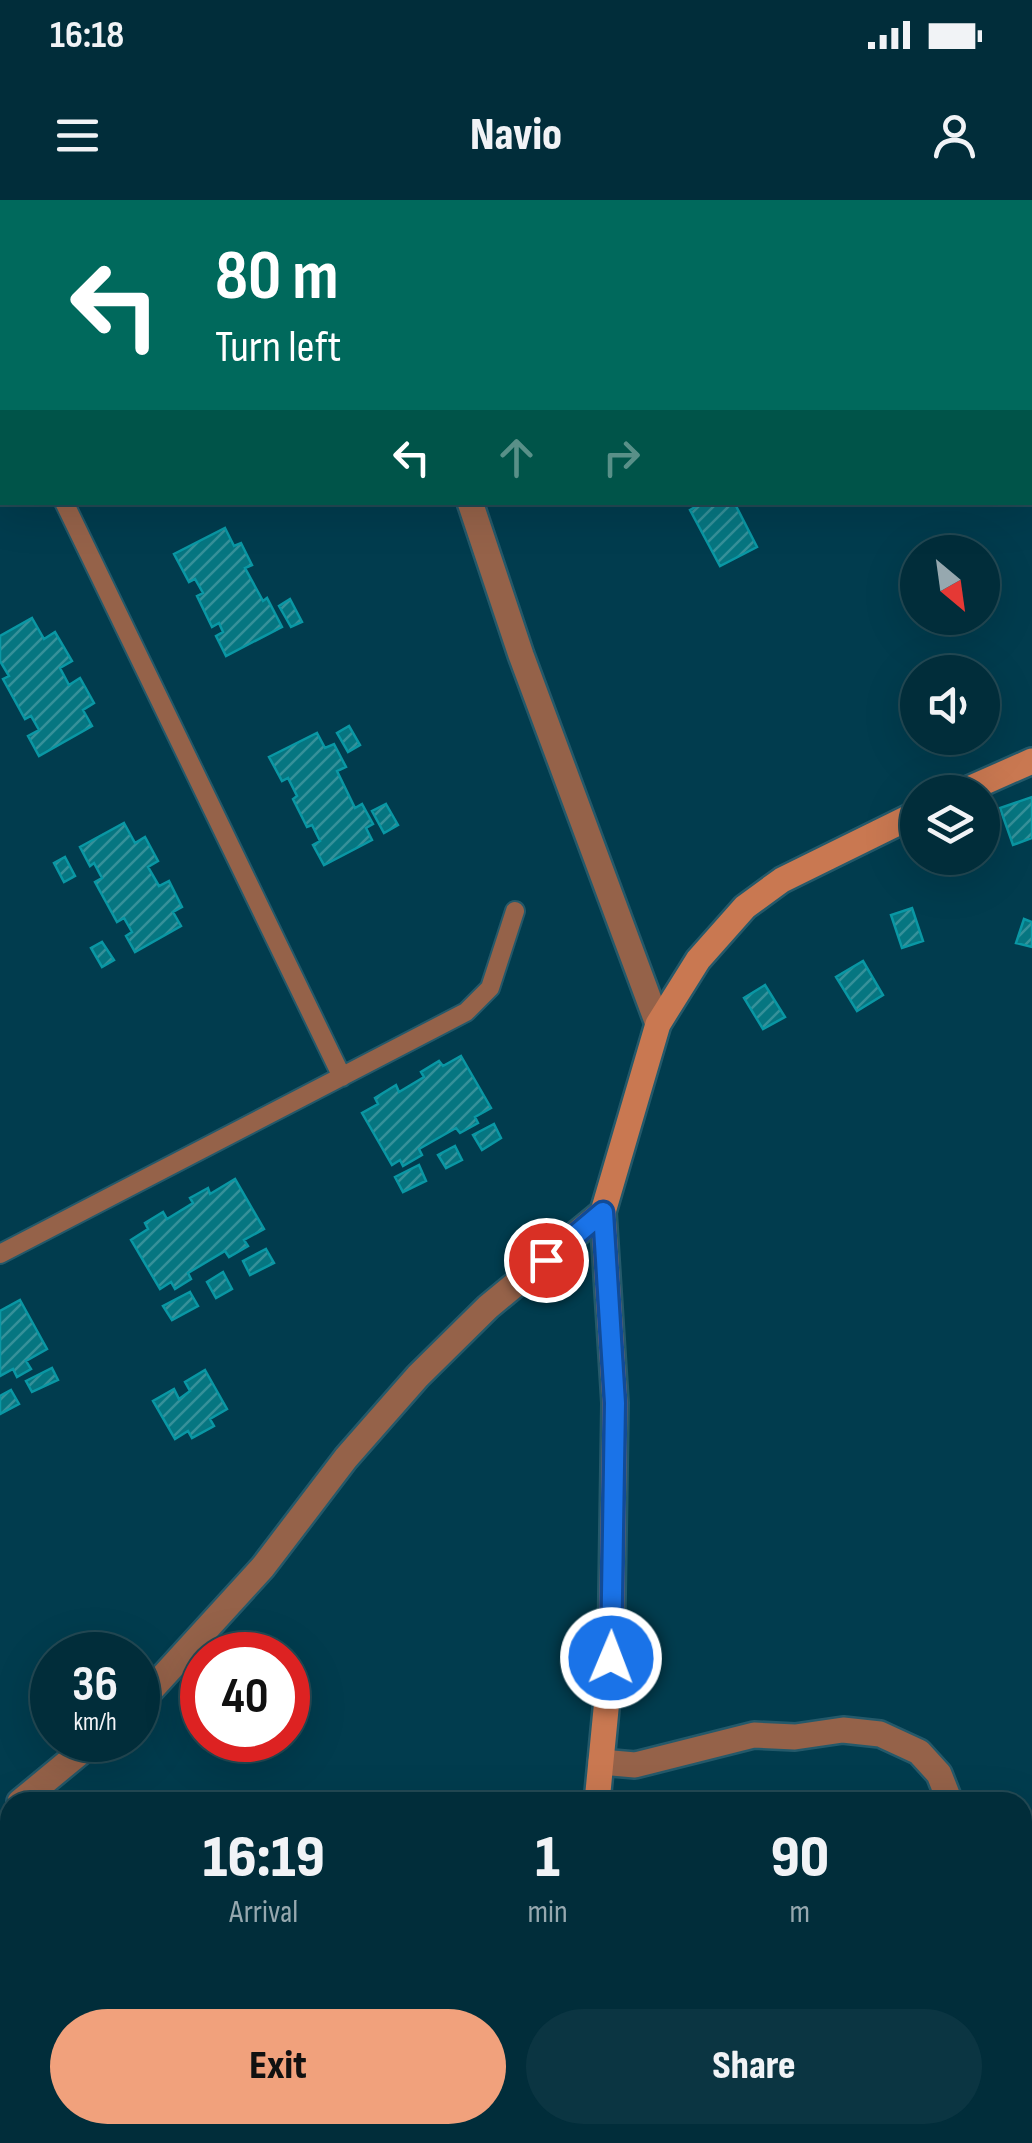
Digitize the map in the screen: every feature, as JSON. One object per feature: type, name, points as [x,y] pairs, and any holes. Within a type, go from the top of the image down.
[{"type":"street","points":[[471,505],[521,655],[658,1024]]},
{"type":"street","points":[[1000,775],[1032,761]]},
{"type":"street","points":[[598,1792],[611,1658],[615,1403],[603,1212],[658,1024],[698,960],[745,907],[782,880],[900,821]]},
{"type":"street","points":[[160,1680],[263,1567],[346,1458],[418,1376],[488,1307],[603,1212]]},
{"type":"street","points":[[600,1762],[635,1765],[754,1734],[795,1737],[843,1730],[880,1734],[918,1752],[939,1774],[946,1792]]},
{"type":"street","points":[[32,1792],[68,1762]]},
{"type":"lane","points":[[65,505],[342,1077]]},
{"type":"lane","points":[[2,1248],[466,1012],[490,988],[515,912]]},
{"type":"building","points":[[699,505],[736,505],[757,547],[720,566],[690,510]]},
{"type":"building","points":[[225,528],[234,546],[241,543],[252,565],[245,568],[282,627],[226,656],[216,636],[223,632],[219,623],[212,627],[197,596],[203,593],[195,579],[189,582],[174,554]]},
{"type":"building","points":[[290,599],[302,622],[291,627],[279,606]]},
{"type":"building","points":[[32,618],[44,639],[55,632],[72,661],[60,668],[69,685],[80,678],[94,703],[83,710],[92,726],[39,756],[28,736],[39,730],[31,716],[25,719],[3,679],[9,676],[0,661],[0,636]]},
{"type":"building","points":[[349,726],[360,745],[348,752],[337,733]]},
{"type":"building","points":[[317,733],[325,748],[334,744],[346,767],[337,771],[355,808],[362,804],[373,824],[366,828],[372,840],[324,865],[313,845],[320,841],[312,825],[307,827],[288,778],[282,781],[269,757]]},
{"type":"building","points":[[1032,797],[1032,838],[1013,845],[1000,808]]},
{"type":"building","points":[[386,804],[398,825],[384,833],[372,811]]},
{"type":"building","points":[[124,823],[135,843],[145,837],[158,861],[148,867],[159,886],[169,881],[182,907],[173,912],[181,926],[135,952],[126,936],[132,932],[124,918],[117,922],[95,882],[102,878],[80,847]]},
{"type":"building","points":[[65,857],[75,876],[64,882],[54,863]]},
{"type":"building","points":[[912,908],[923,941],[902,948],[891,915]]},
{"type":"building","points":[[1024,919],[1032,922],[1032,947],[1016,943]]},
{"type":"building","points":[[102,942],[114,960],[102,967],[91,948]]},
{"type":"building","points":[[863,961],[883,995],[857,1011],[836,977]]},
{"type":"building","points":[[765,985],[785,1017],[763,1029],[744,998]]},
{"type":"building","points":[[461,1056],[491,1108],[475,1117],[478,1123],[460,1133],[456,1128],[419,1149],[422,1155],[403,1166],[400,1160],[392,1165],[362,1113],[378,1104],[375,1098],[396,1085],[399,1092],[424,1077],[421,1072],[439,1061],[443,1066]]},
{"type":"building","points":[[494,1124],[501,1138],[482,1150],[473,1135]]},
{"type":"building","points":[[455,1146],[462,1160],[446,1168],[438,1155]]},
{"type":"building","points":[[419,1165],[426,1181],[403,1192],[395,1177]]},
{"type":"building","points":[[235,1179],[264,1229],[244,1240],[248,1246],[229,1257],[225,1251],[188,1273],[191,1279],[175,1289],[171,1282],[160,1289],[131,1240],[148,1229],[145,1223],[163,1212],[167,1219],[193,1203],[190,1198],[208,1188],[210,1194]]},
{"type":"building","points":[[266,1249],[274,1263],[250,1275],[243,1261]]},
{"type":"building","points":[[223,1272],[232,1289],[216,1298],[207,1282]]},
{"type":"building","points":[[190,1292],[198,1306],[172,1320],[163,1306]]},
{"type":"building","points":[[20,1300],[47,1349],[26,1361],[31,1369],[17,1377],[13,1369],[0,1376],[0,1311]]},
{"type":"building","points":[[52,1368],[58,1380],[32,1392],[26,1381]]},
{"type":"building","points":[[205,1370],[227,1409],[210,1419],[214,1426],[192,1438],[188,1431],[175,1439],[153,1401],[174,1389],[179,1399],[190,1391],[185,1382]]},
{"type":"building","points":[[11,1390],[19,1404],[0,1414],[0,1396]]},
{"type":"route","points":[[546,1260],[603,1212],[615,1403],[611,1658]]}]
